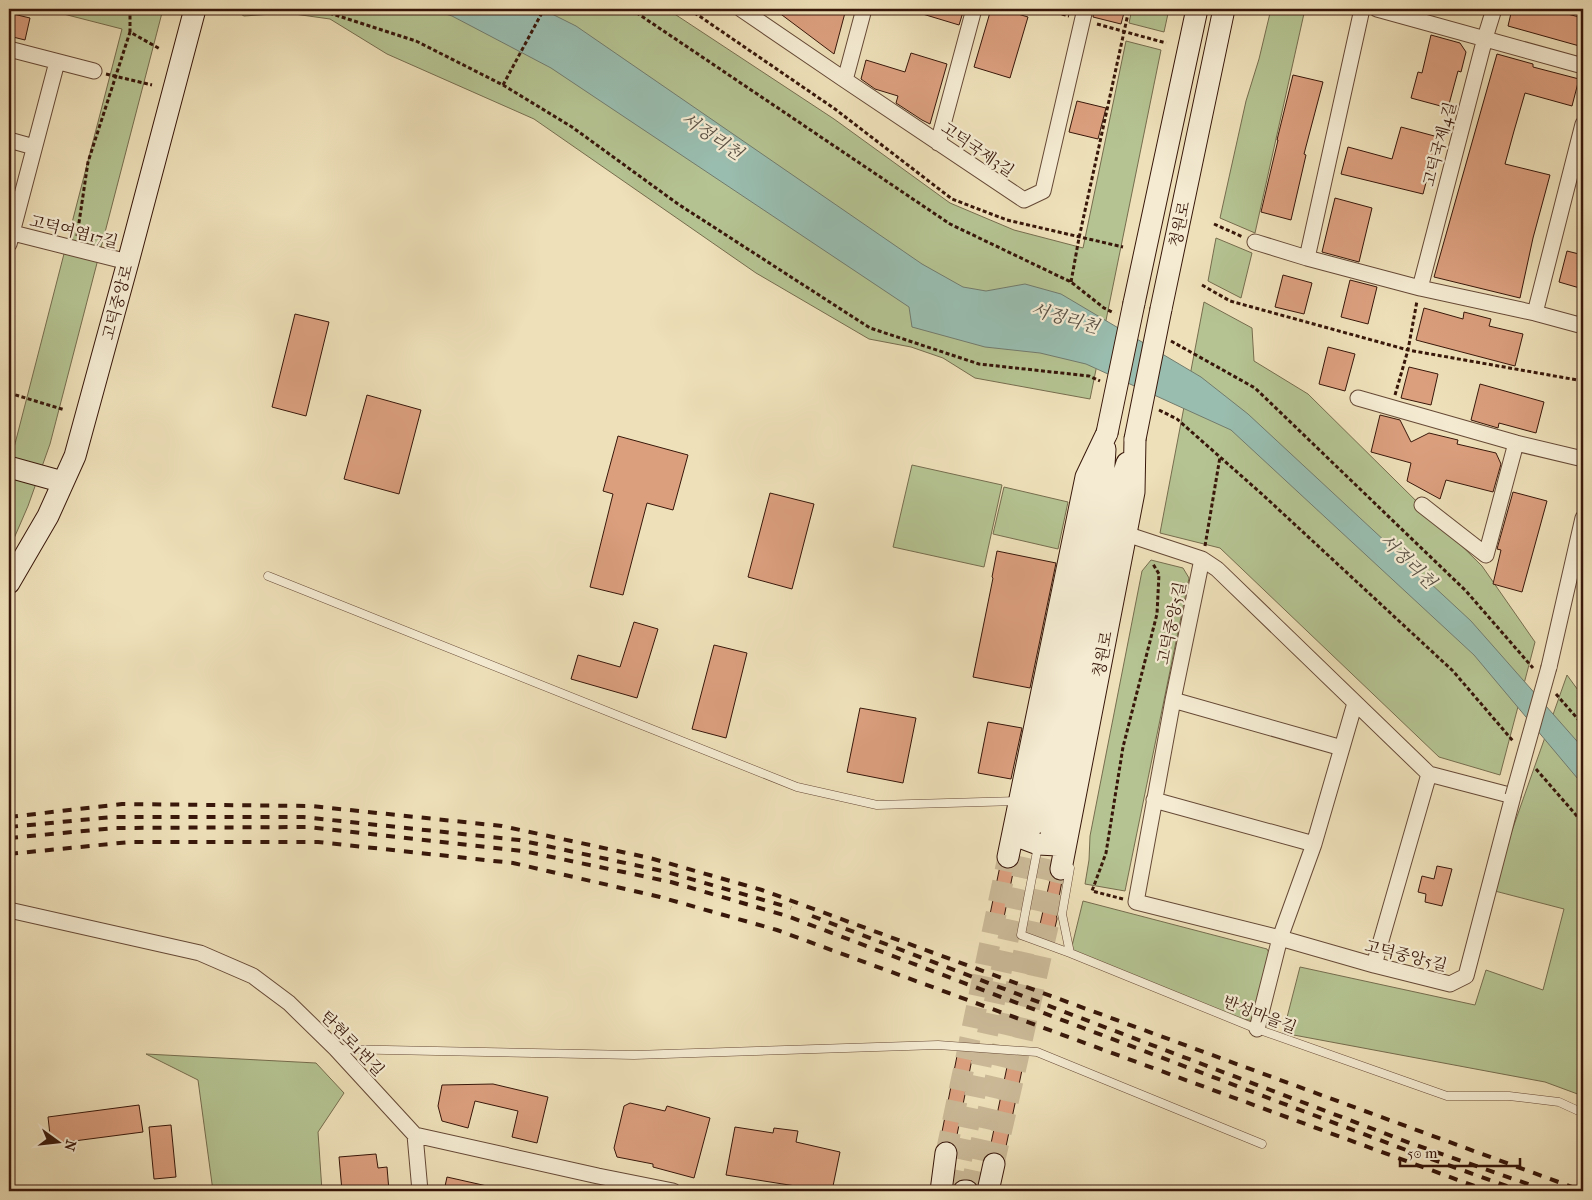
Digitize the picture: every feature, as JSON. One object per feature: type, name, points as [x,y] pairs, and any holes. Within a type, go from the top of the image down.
[{"type":"main road","name":"고덕중앙로","points":[[9,582],[48,516],[75,456],[195,9]]},
{"type":"main road","name":"청원로","points":[[1041,833],[1103,481],[1107,434],[1198,9]]},
{"type":"main road","name":"청원로","points":[[1041,833],[1119,488],[1135,439],[1224,9]]},
{"type":"main road","name":"청원로","points":[[1061,869],[1020,801],[1086,477],[1107,434]]},
{"type":"main road","name":"청원로","points":[[1008,858],[1072,811],[1134,492],[1135,439]]},
{"type":"main road","points":[[9,467],[63,482]]},
{"type":"main road","points":[[941,1191],[946,1153]]},
{"type":"main road","points":[[988,1191],[994,1164]]},
{"type":"street","name":"고덕국제3길","points":[[741,9],[758,14],[845,80],[1024,200],[1043,191],[1084,14]]},
{"type":"street","points":[[845,80],[864,9]]},
{"type":"street","points":[[938,143],[974,9]]},
{"type":"street","points":[[1307,258],[1362,9]]},
{"type":"street","points":[[1377,9],[1583,66]]},
{"type":"street","name":"고덕국제4길","points":[[1420,288],[1494,9]]},
{"type":"street","points":[[9,49],[94,71]]},
{"type":"street","name":"고덕여염17길","points":[[57,62],[10,236],[128,262]]},
{"type":"street","points":[[1535,313],[1583,124]]},
{"type":"street","points":[[9,140],[34,147]]},
{"type":"street","points":[[1255,242],[1420,288],[1535,313],[1583,326]]},
{"type":"street","points":[[1358,398],[1516,443],[1583,459]]},
{"type":"street","points":[[1422,505],[1486,554],[1516,443]]},
{"type":"street","name":"고덕중앙5길","points":[[1202,558],[1173,700],[1136,902],[1280,938],[1374,965],[1450,984],[1466,976],[1548,667],[1583,518]]},
{"type":"street","points":[[1126,534],[1202,558],[1217,569],[1429,774],[1513,796]]},
{"type":"street","points":[[1173,700],[1342,748]]},
{"type":"street","points":[[1257,1029],[1280,938],[1314,844],[1355,703]]},
{"type":"street","points":[[1374,965],[1429,774]]},
{"type":"street","points":[[1154,800],[1314,844]]},
{"type":"street","name":"탄현로1번길","points":[[9,910],[200,952],[253,976],[289,1003],[336,1049],[415,1135]]},
{"type":"street","points":[[420,1191],[415,1135],[673,1191]]},
{"type":"lane","points":[[268,576],[797,787],[877,805],[1020,801]]},
{"type":"lane","points":[[1070,953],[1062,914],[1072,860],[1072,811]]},
{"type":"lane","name":"반성마을길","points":[[1041,833],[1021,935],[1257,1029],[1447,1096],[1509,1096],[1559,1102],[1583,1113]]},
{"type":"lane","points":[[336,1049],[634,1055],[938,1046],[1037,1052],[1262,1144]]},
{"type":"path","points":[[77,236],[88,162],[130,32],[130,9]]},
{"type":"path","points":[[317,9],[416,41],[503,85],[572,127],[678,204],[870,328],[980,364],[1090,376],[1107,384]]},
{"type":"path","points":[[503,85],[544,9]]},
{"type":"path","points":[[689,9],[835,109],[952,199],[1007,220],[1123,247]]},
{"type":"path","points":[[1043,9],[1084,14],[1124,32],[1166,43]]},
{"type":"path","points":[[1071,282],[1129,9]]},
{"type":"path","points":[[130,32],[160,49]]},
{"type":"path","points":[[94,71],[152,85]]},
{"type":"path","points":[[1214,224],[1255,242]]},
{"type":"path","points":[[1202,285],[1230,302],[1408,350],[1583,381]]},
{"type":"path","points":[[1391,407],[1408,350],[1420,288]]},
{"type":"path","points":[[9,393],[65,410]]},
{"type":"path","points":[[1151,406],[1177,419],[1453,671],[1515,744]]},
{"type":"path","points":[[1202,558],[1220,457]]},
{"type":"path","points":[[1136,902],[1092,891],[1106,853],[1123,747],[1157,614],[1159,574],[1153,564]]},
{"type":"path","points":[[1534,765],[1583,823]]},
{"type":"green space","points":[[44,9],[163,9],[50,444],[28,506],[9,550],[9,467],[122,29]]},
{"type":"green space","points":[[232,9],[667,9],[834,119],[950,203],[1014,230],[1083,248],[1126,41],[1161,50],[1090,399],[975,378],[943,358],[911,347],[869,339],[756,273],[534,119],[387,54],[330,19],[287,13],[244,16]]},
{"type":"green space","points":[[1132,9],[1169,9],[1164,32],[1129,23]]},
{"type":"green space","points":[[1271,9],[1305,9],[1255,233],[1220,218],[1246,101],[1259,59]]},
{"type":"green space","points":[[1216,238],[1252,253],[1241,298],[1208,281]]},
{"type":"green space","points":[[1204,302],[1252,328],[1254,361],[1308,394],[1482,566],[1535,642],[1500,775],[1439,757],[1220,548],[1160,533]]},
{"type":"green space","points":[[912,465],[1002,485],[984,567],[893,547]]},
{"type":"green space","points":[[1004,487],[1068,502],[1058,549],[993,534]]},
{"type":"green space","points":[[1151,560],[1183,568],[1189,578],[1125,891],[1085,884],[1090,836],[1142,571]]},
{"type":"green space","points":[[1567,675],[1583,697],[1583,1096],[1545,1082],[1283,1033],[1300,967],[1475,1005],[1486,970],[1543,990],[1564,909],[1491,890]]},
{"type":"green space","points":[[1083,901],[1267,949],[1275,964],[1257,1022],[1222,1014],[1070,954]]},
{"type":"green space","points":[[146,1054],[316,1063],[344,1093],[318,1132],[322,1191],[213,1191],[198,1080]]},
{"type":"water","name":"서정리천","points":[[429,9],[542,9],[576,26],[922,264],[963,287],[986,291],[1025,284],[1061,294],[1201,377],[1248,414],[1471,621],[1583,748],[1583,785],[1474,655],[1231,430],[1086,364],[1040,353],[985,347],[912,327],[909,307],[551,68],[452,16]]},
{"type":"building","points":[[774,9],[846,9],[834,54]]},
{"type":"building","points":[[916,9],[964,9],[959,25],[916,12]]},
{"type":"building","points":[[991,9],[1001,9],[1028,17],[1010,78],[974,67]]},
{"type":"building","points":[[1094,9],[1125,9],[1121,24],[1093,17]]},
{"type":"building","points":[[1512,9],[1548,9],[1583,18],[1583,47],[1508,26]]},
{"type":"building","points":[[9,13],[30,18],[25,40],[9,36]]},
{"type":"building","points":[[1431,35],[1460,43],[1466,52],[1461,72],[1458,71],[1448,108],[1411,98],[1418,72],[1422,73]]},
{"type":"building","points":[[911,53],[947,64],[930,124],[896,103],[898,96],[875,89],[861,79],[866,60],[905,72]]},
{"type":"building","points":[[1497,54],[1533,64],[1533,67],[1579,79],[1572,106],[1525,93],[1505,164],[1550,175],[1533,238],[1520,298],[1434,277]]},
{"type":"building","points":[[1293,75],[1323,82],[1304,154],[1306,155],[1291,220],[1261,212]]},
{"type":"building","points":[[1077,101],[1106,108],[1098,139],[1069,132]]},
{"type":"building","points":[[1401,127],[1438,137],[1423,194],[1341,174],[1348,147],[1392,159]]},
{"type":"building","points":[[1335,198],[1372,208],[1359,262],[1322,252]]},
{"type":"building","points":[[1567,251],[1583,255],[1583,289],[1559,282]]},
{"type":"building","points":[[1283,275],[1312,283],[1304,314],[1275,307]]},
{"type":"building","points":[[1350,280],[1377,287],[1368,324],[1341,317]]},
{"type":"building","points":[[1424,308],[1463,319],[1464,312],[1491,319],[1489,326],[1523,334],[1515,366],[1416,340]]},
{"type":"building","points":[[295,314],[329,322],[306,416],[272,407]]},
{"type":"building","points":[[1328,347],[1355,354],[1345,391],[1319,384]]},
{"type":"building","points":[[1409,367],[1438,374],[1431,405],[1401,398]]},
{"type":"building","points":[[1480,384],[1544,402],[1536,433],[1499,423],[1498,428],[1471,420]]},
{"type":"building","points":[[367,395],[421,410],[399,494],[344,479]]},
{"type":"building","points":[[1380,415],[1400,420],[1411,442],[1429,433],[1458,440],[1457,444],[1496,453],[1501,464],[1493,492],[1446,480],[1440,499],[1407,481],[1411,463],[1371,452]]},
{"type":"building","points":[[618,436],[688,455],[673,510],[647,503],[623,595],[590,587],[613,494],[603,491]]},
{"type":"building","points":[[1513,492],[1547,501],[1522,592],[1493,584],[1501,550],[1497,549]]},
{"type":"building","points":[[770,493],[814,504],[792,589],[748,577]]},
{"type":"building","points":[[997,551],[1056,563],[1030,688],[973,677]]},
{"type":"building","points":[[634,622],[658,629],[637,698],[571,679],[578,655],[620,667]]},
{"type":"building","points":[[714,645],[747,653],[726,738],[692,729]]},
{"type":"building","points":[[860,708],[916,718],[903,783],[847,772]]},
{"type":"building","points":[[988,722],[1022,728],[1011,779],[978,773]]},
{"type":"building","points":[[1000,866],[1006,869],[1014,868],[1002,927],[988,924]]},
{"type":"building","points":[[1437,866],[1452,869],[1442,906],[1425,902],[1426,894],[1418,892],[1422,876],[1434,879]]},
{"type":"building","points":[[1051,876],[1058,881],[1062,881],[1053,936],[1038,933]]},
{"type":"building","points":[[957,1056],[972,1059],[955,1145],[948,1141],[940,1142]]},
{"type":"building","points":[[1007,1067],[1022,1070],[1004,1156],[996,1152],[989,1153]]},
{"type":"building","points":[[493,1084],[548,1097],[537,1143],[512,1137],[518,1111],[475,1101],[468,1128],[442,1121],[438,1106],[442,1085]]},
{"type":"building","points":[[630,1103],[665,1111],[667,1106],[710,1118],[694,1178],[653,1167],[653,1164],[617,1157],[614,1148],[624,1106]]},
{"type":"building","points":[[139,1105],[143,1132],[51,1144],[48,1117]]},
{"type":"building","points":[[171,1125],[176,1177],[154,1179],[149,1127]]},
{"type":"building","points":[[735,1127],[773,1133],[774,1128],[798,1131],[796,1142],[840,1152],[832,1191],[807,1191],[808,1188],[726,1175]]},
{"type":"building","points":[[376,1154],[378,1168],[387,1167],[389,1191],[342,1191],[339,1157]]},
{"type":"building","points":[[447,1177],[487,1186],[487,1191],[444,1191]]},
{"type":"tunnel","points":[[955,1191],[1033,825]]},
{"type":"tunnel","points":[[970,1191],[1051,831]]},
{"type":"tunnel","points":[[946,1153],[1008,857]]},
{"type":"tunnel","points":[[994,1164],[1061,869]]},
{"type":"railway","points":[[9,817],[122,804],[311,806],[502,826],[650,858],[762,890],[1583,1191]]},
{"type":"railway","points":[[9,827],[112,817],[303,817],[519,840],[667,872],[791,908]]},
{"type":"railway","points":[[9,838],[115,828],[307,827],[523,851],[671,882],[787,916],[1414,1153],[1521,1191]]},
{"type":"railway","points":[[9,854],[130,842],[318,842],[513,863],[660,897],[777,930],[1488,1191]]},
{"type":"railway","points":[[812,916],[1410,1143],[1548,1191]]}]
